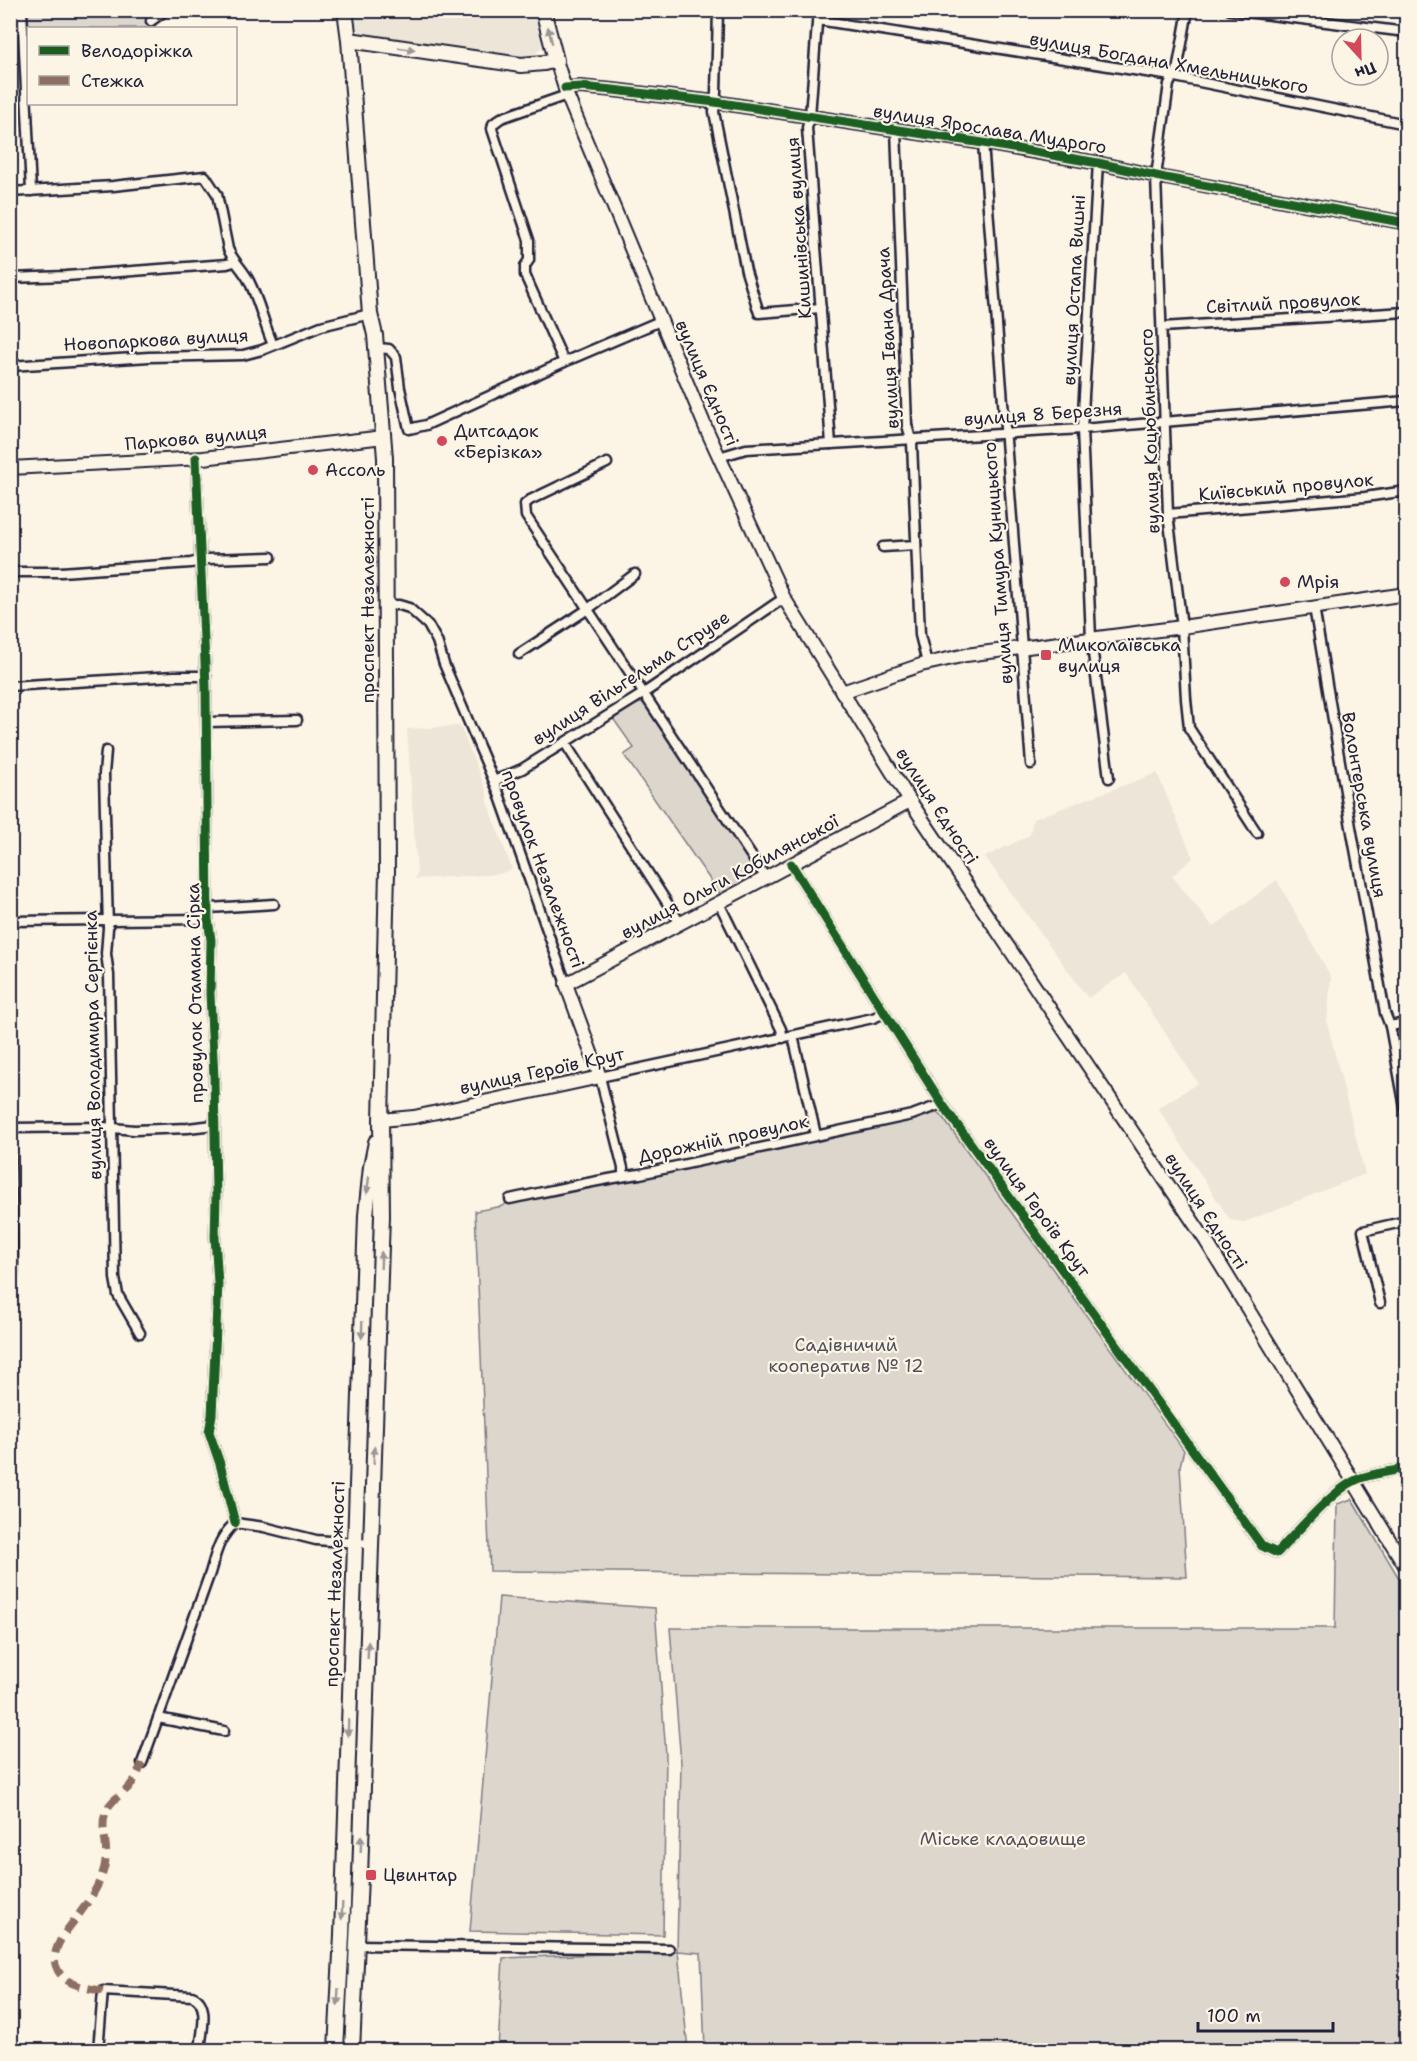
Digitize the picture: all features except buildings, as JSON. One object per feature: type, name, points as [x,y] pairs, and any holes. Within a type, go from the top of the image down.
[{"type":"main road","name":"проспект Незалежності","points":[[345,10],[370,314],[377,348],[384,437],[387,605],[387,871],[381,1120],[382,1209],[352,2050]]},
{"type":"main road","name":"вулиця Єдності","points":[[543,10],[556,60]]},
{"type":"main road","points":[[349,40],[521,65],[556,60]]},
{"type":"main road","name":"проспект Незалежності","points":[[336,2050],[366,1209],[371,1167],[381,1120]]},
{"type":"main road","points":[[366,1209],[382,1209]]},
{"type":"street","points":[[22,10],[27,98]]},
{"type":"street","points":[[151,21],[166,10]]},
{"type":"street","points":[[718,10],[714,112],[746,271],[759,313],[821,308]]},
{"type":"street","name":"вулиця Коцюбинського","points":[[1188,10],[1177,71],[1169,84],[1156,176],[1168,514],[1182,627],[1189,728],[1257,833]]},
{"type":"street","points":[[1230,10],[1407,32]]},
{"type":"street","name":"вулиця Богдана Хмельницького","points":[[818,15],[1174,77],[1407,124]]},
{"type":"street","name":"Кишинівська вулиця","points":[[818,15],[810,117],[807,128],[831,444]]},
{"type":"street","name":"вулиця Єдності","points":[[556,60],[566,91],[660,321],[784,598],[910,801],[1206,1241],[1407,1567]]},
{"type":"street","name":"вулиця Ярослава Мудрого","points":[[566,91],[580,87],[613,90],[715,102],[896,129],[1098,163],[1407,223]]},
{"type":"street","points":[[564,362],[525,275],[525,266],[529,260],[529,240],[492,129],[496,120],[566,91]]},
{"type":"street","points":[[27,105],[31,191]]},
{"type":"street","name":"вулиця Івана Драча","points":[[896,129],[907,425],[912,443],[920,635],[927,663]]},
{"type":"street","name":"вулиця Тимура Куницького","points":[[983,143],[1030,764]]},
{"type":"street","name":"вулиця Остапа Вишні","points":[[1098,163],[1082,429],[1091,638],[1109,777]]},
{"type":"street","points":[[10,192],[113,186],[205,176],[217,194],[228,249],[234,262],[243,271],[251,285],[273,345]]},
{"type":"street","points":[[10,278],[66,276],[234,262]]},
{"type":"street","name":"Світлий провулок","points":[[1162,327],[1407,312]]},
{"type":"street","name":"Новопаркова вулиця","points":[[10,366],[149,357],[243,355],[321,326],[370,314]]},
{"type":"street","points":[[377,348],[389,349],[396,357],[409,429],[426,425],[660,321]]},
{"type":"street","name":"вулиця 8 Березня","points":[[719,457],[746,449],[1082,429],[1407,401]]},
{"type":"street","name":"Паркова вулиця","points":[[10,468],[196,458],[384,437]]},
{"type":"street","name":"провулок Отамана Сірка","points":[[196,458],[206,676],[208,919],[211,940],[215,1237],[218,1284],[212,1415],[209,1432],[236,1523]]},
{"type":"street","points":[[607,463],[531,500],[525,504],[526,516],[765,878]]},
{"type":"street","name":"Київський провулок","points":[[1168,514],[1365,497],[1407,491]]},
{"type":"street","points":[[882,547],[916,545]]},
{"type":"street","points":[[10,572],[114,569],[272,557]]},
{"type":"street","points":[[519,654],[588,609],[635,574]]},
{"type":"street","points":[[842,692],[927,663],[1021,647],[1182,627],[1407,594]]},
{"type":"street","name":"вулиця Вільгельма Струве","points":[[494,781],[522,769],[645,693],[784,598]]},
{"type":"street","name":"провулок Незалежності","points":[[387,605],[409,608],[428,625],[433,633],[447,672],[494,781],[600,1077],[623,1168],[623,1176]]},
{"type":"street","name":"Волонтерська вулиця","points":[[1314,607],[1385,1013],[1390,1026],[1407,1113]]},
{"type":"street","points":[[10,686],[206,676]]},
{"type":"street","points":[[207,722],[297,720]]},
{"type":"street","points":[[565,743],[680,923]]},
{"type":"street","name":"вулиця Володимира Сергієнка","points":[[106,751],[104,774],[106,954],[109,975],[116,1287],[122,1303],[140,1333]]},
{"type":"street","name":"вулиця Ольги Кобилянської","points":[[566,984],[910,801]]},
{"type":"street","name":"вулиця Героїв Крут","points":[[791,864],[942,1104],[1262,1546],[1277,1552],[1338,1491],[1354,1481]]},
{"type":"street","points":[[719,903],[781,1029],[783,1038]]},
{"type":"street","points":[[209,908],[274,904]]},
{"type":"street","points":[[10,921],[208,919]]},
{"type":"street","name":"вулиця Героїв Крут","points":[[381,1120],[414,1117],[793,1036],[873,1018],[885,1013]]},
{"type":"street","points":[[1390,1026],[1407,1023]]},
{"type":"street","points":[[793,1036],[816,1135]]},
{"type":"street","name":"Дорожній провулок","points":[[510,1199],[640,1174],[912,1115],[942,1104]]},
{"type":"street","points":[[10,1116],[13,1272]]},
{"type":"street","points":[[11,1128],[151,1130],[214,1125]]},
{"type":"street","points":[[1380,1303],[1363,1231],[1407,1221]]},
{"type":"street","points":[[1354,1481],[1407,1468]]},
{"type":"street","points":[[142,1763],[218,1546],[226,1531],[236,1523],[264,1527],[316,1540],[371,1544]]},
{"type":"street","points":[[158,1718],[224,1731]]},
{"type":"street","points":[[341,1944],[669,1949]]},
{"type":"street","points":[[98,2050],[103,1991],[197,1998],[203,2011],[200,2050]]},
{"type":"shaded area","points":[[348,11],[538,11],[544,37],[541,48],[533,56],[516,58],[362,34],[352,27]]},
{"type":"shaded area","points":[[460,726],[487,792],[487,802],[512,869],[499,874],[415,879],[417,873],[407,729]]},
{"type":"shaded area","points":[[1157,773],[1193,858],[1172,876],[1213,927],[1277,880],[1331,977],[1327,1022],[1365,1174],[1244,1222],[1230,1220],[1158,1108],[1198,1083],[1126,973],[1088,998],[985,857],[1030,835],[1033,819]]},
{"type":"green space","points":[[26,11],[147,11],[155,27],[27,27],[27,38]]},
{"type":"green space","points":[[634,704],[646,704],[761,874],[722,897],[624,755],[634,748],[612,717]]},
{"type":"green space","name":"Садівничий кооператив № 12","points":[[937,1113],[943,1118],[1184,1450],[1180,1466],[1187,1577],[490,1571],[475,1211],[503,1206],[509,1201],[601,1185]]},
{"type":"green space","name":"Міське кладовище","points":[[1352,1499],[1406,1590],[1406,2050],[705,2050],[701,1953],[678,1951],[688,2050],[498,2050],[503,1958],[677,1951],[681,1763],[670,1628],[1335,1628],[1337,1504]]},
{"type":"green space","points":[[499,1597],[655,1608],[666,1755],[663,1935],[470,1931]]},
{"type":"marked path","points":[[103,1991],[75,1984],[63,1978],[56,1966],[55,1953],[60,1940],[88,1902],[101,1878],[106,1860],[103,1823],[107,1809],[131,1784],[142,1763]]},
{"type":"cycle path","points":[[565,88],[613,90],[715,102],[983,143],[1406,223]]},
{"type":"cycle path","points":[[196,458],[206,686],[208,919],[211,940],[210,994],[218,1284],[212,1415],[209,1432],[235,1523]]},
{"type":"cycle path","points":[[791,864],[942,1104],[1262,1546],[1277,1553],[1315,1513],[1347,1485],[1368,1476],[1406,1468]]},
{"type":"place","name":"Дитсадок «Берізка»","points":[[442,441]]},
{"type":"place","name":"Ассоль","points":[[313,470]]},
{"type":"place","name":"Мрія","points":[[1285,582]]},
{"type":"place","name":"Миколаївська вулиця","points":[[1046,655]]},
{"type":"place","name":"Цвинтар","points":[[371,1875]]}]
